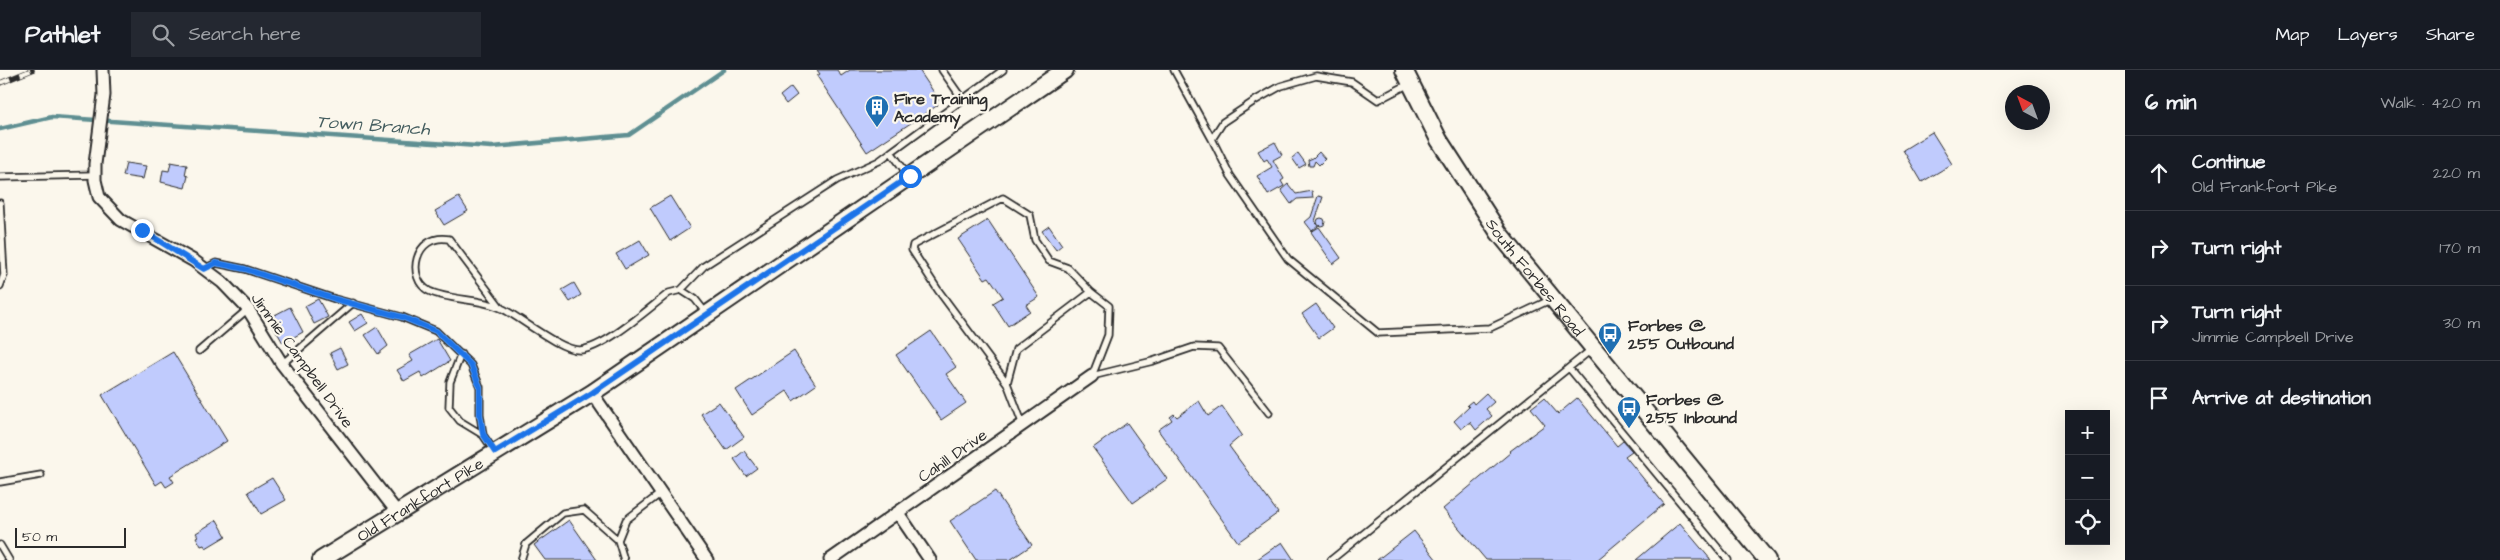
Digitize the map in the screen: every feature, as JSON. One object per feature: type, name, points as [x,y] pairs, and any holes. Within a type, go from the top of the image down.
[{"type":"main road","name":"Old Frankfort Pike","points":[[321,560],[592,393],[1065,70]]},
{"type":"main road","name":"South Forbes Road","points":[[1407,77],[1439,140],[1498,233],[1767,560]]},
{"type":"street","name":"Jimmie Campbell Drive","points":[[103,70],[104,95],[95,175],[100,198],[121,220],[142,230],[222,282],[248,309],[282,364],[397,512]]},
{"type":"street","name":"Cahill Drive","points":[[830,560],[1092,376]]},
{"type":"street","points":[[592,393],[708,560]]},
{"type":"street","points":[[898,513],[930,560]]},
{"type":"lane","points":[[942,70],[962,100]]},
{"type":"lane","points":[[501,308],[449,239],[439,237],[422,246],[416,261],[417,271],[419,281],[428,291],[501,308],[558,343],[579,350],[600,344],[669,293],[681,290],[704,266],[837,180],[879,161],[1003,70]]},
{"type":"lane","points":[[1174,70],[1230,175],[1288,259],[1378,333],[1425,333],[1490,328],[1552,299]]},
{"type":"lane","points":[[1212,139],[1223,122],[1281,86],[1316,76],[1352,82],[1378,100],[1407,77]]},
{"type":"lane","points":[[891,152],[910,176]]},
{"type":"lane","points":[[0,176],[95,175]]},
{"type":"lane","points":[[1022,425],[1007,382],[938,290],[912,250],[914,245],[1003,198],[1030,214],[1035,240],[1050,261],[1068,268],[1091,292],[1109,306],[1108,335],[1092,376]]},
{"type":"lane","points":[[0,203],[4,276],[0,286]]},
{"type":"lane","points":[[204,269],[216,263],[245,269],[402,317],[436,331],[471,365],[480,387],[480,414],[483,434],[495,452]]},
{"type":"lane","points":[[681,290],[695,299],[708,314]]},
{"type":"lane","points":[[1007,382],[1016,349],[1091,292]]},
{"type":"lane","points":[[282,364],[352,303]]},
{"type":"lane","points":[[199,351],[248,309]]},
{"type":"lane","points":[[1092,376],[1153,361],[1194,347],[1218,348],[1269,413]]},
{"type":"lane","points":[[1331,560],[1592,348]]},
{"type":"lane","points":[[461,354],[450,382],[449,407],[460,421],[483,434]]},
{"type":"lane","points":[[1569,368],[1728,560]]},
{"type":"lane","points":[[0,482],[41,475]]},
{"type":"lane","points":[[618,540],[626,520],[661,493]]},
{"type":"lane","points":[[521,560],[526,544],[563,513],[584,510],[618,540],[624,560]]},
{"type":"lane","points":[[0,545],[9,560]]},
{"type":"building","name":"Fire Training Academy","points":[[817,70],[837,70],[841,76],[850,70],[919,70],[939,100],[936,102],[938,105],[867,152],[817,76],[820,74]]},
{"type":"building","points":[[791,87],[797,95],[786,104],[780,96]]},
{"type":"building","points":[[1932,132],[1952,164],[1922,182],[1903,150]]},
{"type":"building","points":[[1275,142],[1282,155],[1273,160],[1284,179],[1281,181],[1284,186],[1268,195],[1257,176],[1272,167],[1267,159],[1264,161],[1258,151]]},
{"type":"building","points":[[1319,152],[1325,159],[1319,165],[1315,161],[1313,166],[1309,166],[1308,160]]},
{"type":"building","points":[[1298,153],[1306,164],[1299,168],[1292,158]]},
{"type":"building","points":[[171,162],[187,165],[185,175],[188,176],[185,188],[161,182],[163,170],[169,171]]},
{"type":"building","points":[[126,163],[146,166],[143,179],[123,176]]},
{"type":"building","points":[[1288,184],[1296,194],[1312,191],[1313,198],[1297,199],[1291,204],[1281,190]]},
{"type":"building","points":[[670,196],[690,228],[670,241],[650,208]]},
{"type":"building","points":[[1318,196],[1323,197],[1315,221],[1318,226],[1312,231],[1305,222],[1311,217]]},
{"type":"building","points":[[459,197],[468,211],[444,225],[435,211]]},
{"type":"building","points":[[1321,218],[1325,222],[1321,226],[1317,222]]},
{"type":"building","points":[[988,220],[1039,297],[1026,305],[1030,311],[1008,326],[993,303],[1003,297],[989,277],[985,279],[958,239]]},
{"type":"building","points":[[1049,226],[1062,245],[1056,250],[1042,231]]},
{"type":"building","points":[[1319,227],[1341,258],[1333,264],[1311,232]]},
{"type":"building","points":[[640,240],[649,255],[625,269],[616,254]]},
{"type":"building","points":[[574,283],[581,295],[570,302],[562,290]]},
{"type":"building","points":[[318,299],[328,317],[314,324],[305,306]]},
{"type":"building","points":[[1316,304],[1333,328],[1319,338],[1302,314]]},
{"type":"building","points":[[290,307],[303,332],[283,343],[269,318]]},
{"type":"building","points":[[362,314],[368,323],[355,331],[349,322]]},
{"type":"building","points":[[377,327],[388,346],[378,354],[365,335]]},
{"type":"building","points":[[931,331],[956,367],[946,374],[966,403],[941,420],[896,355]]},
{"type":"building","points":[[437,339],[450,361],[423,378],[420,372],[404,381],[397,370],[413,361],[409,355]]},
{"type":"building","points":[[340,348],[348,364],[338,369],[330,353]]},
{"type":"building","points":[[794,351],[816,385],[793,401],[787,391],[752,415],[736,390]]},
{"type":"building","points":[[173,352],[227,441],[170,476],[174,482],[166,487],[162,481],[156,485],[102,395]]},
{"type":"building","points":[[1486,393],[1494,402],[1486,409],[1492,416],[1476,430],[1470,422],[1461,429],[1454,421],[1469,407],[1467,405],[1472,401],[1474,404]]},
{"type":"building","points":[[1544,398],[1558,414],[1577,398],[1617,446],[1623,441],[1632,451],[1625,456],[1664,504],[1597,560],[1486,560],[1443,509],[1510,451],[1545,425],[1531,408]]},
{"type":"building","points":[[1199,401],[1208,416],[1222,406],[1242,435],[1229,446],[1278,513],[1238,542],[1158,430],[1172,420],[1170,417],[1174,414],[1177,417]]},
{"type":"building","points":[[719,402],[744,437],[726,450],[701,414]]},
{"type":"building","points":[[1127,423],[1167,479],[1133,503],[1093,448]]},
{"type":"building","points":[[744,451],[757,468],[746,476],[734,459]]},
{"type":"building","points":[[272,478],[286,500],[261,514],[248,492]]},
{"type":"building","points":[[995,491],[1032,545],[1010,560],[976,560],[950,521]]},
{"type":"building","points":[[217,520],[226,536],[206,548],[204,545],[201,546],[196,533]]},
{"type":"building","points":[[569,520],[597,560],[545,560],[534,545]]},
{"type":"building","points":[[1680,523],[1711,560],[1636,560]]},
{"type":"building","points":[[1414,531],[1437,560],[1377,560]]},
{"type":"building","points":[[1282,542],[1294,560],[1256,560]]},
{"type":"waterway","name":"Town Branch","points":[[0,129],[52,117],[492,147],[629,135],[724,70]]},
{"type":"railway","points":[[0,83],[32,70]]},
{"type":"place","name":"Fire Training Academy","points":[[877,128]]},
{"type":"place","name":"Forbes @ 255 Outbound","points":[[1610,355]]},
{"type":"place","name":"Forbes @ 255 Inbound","points":[[1629,429]]},
{"type":"route","points":[[142,230],[204,269],[216,263],[245,269],[335,299],[402,317],[436,331],[471,365],[480,387],[480,414],[483,434],[495,452],[592,393],[910,176]]}]
